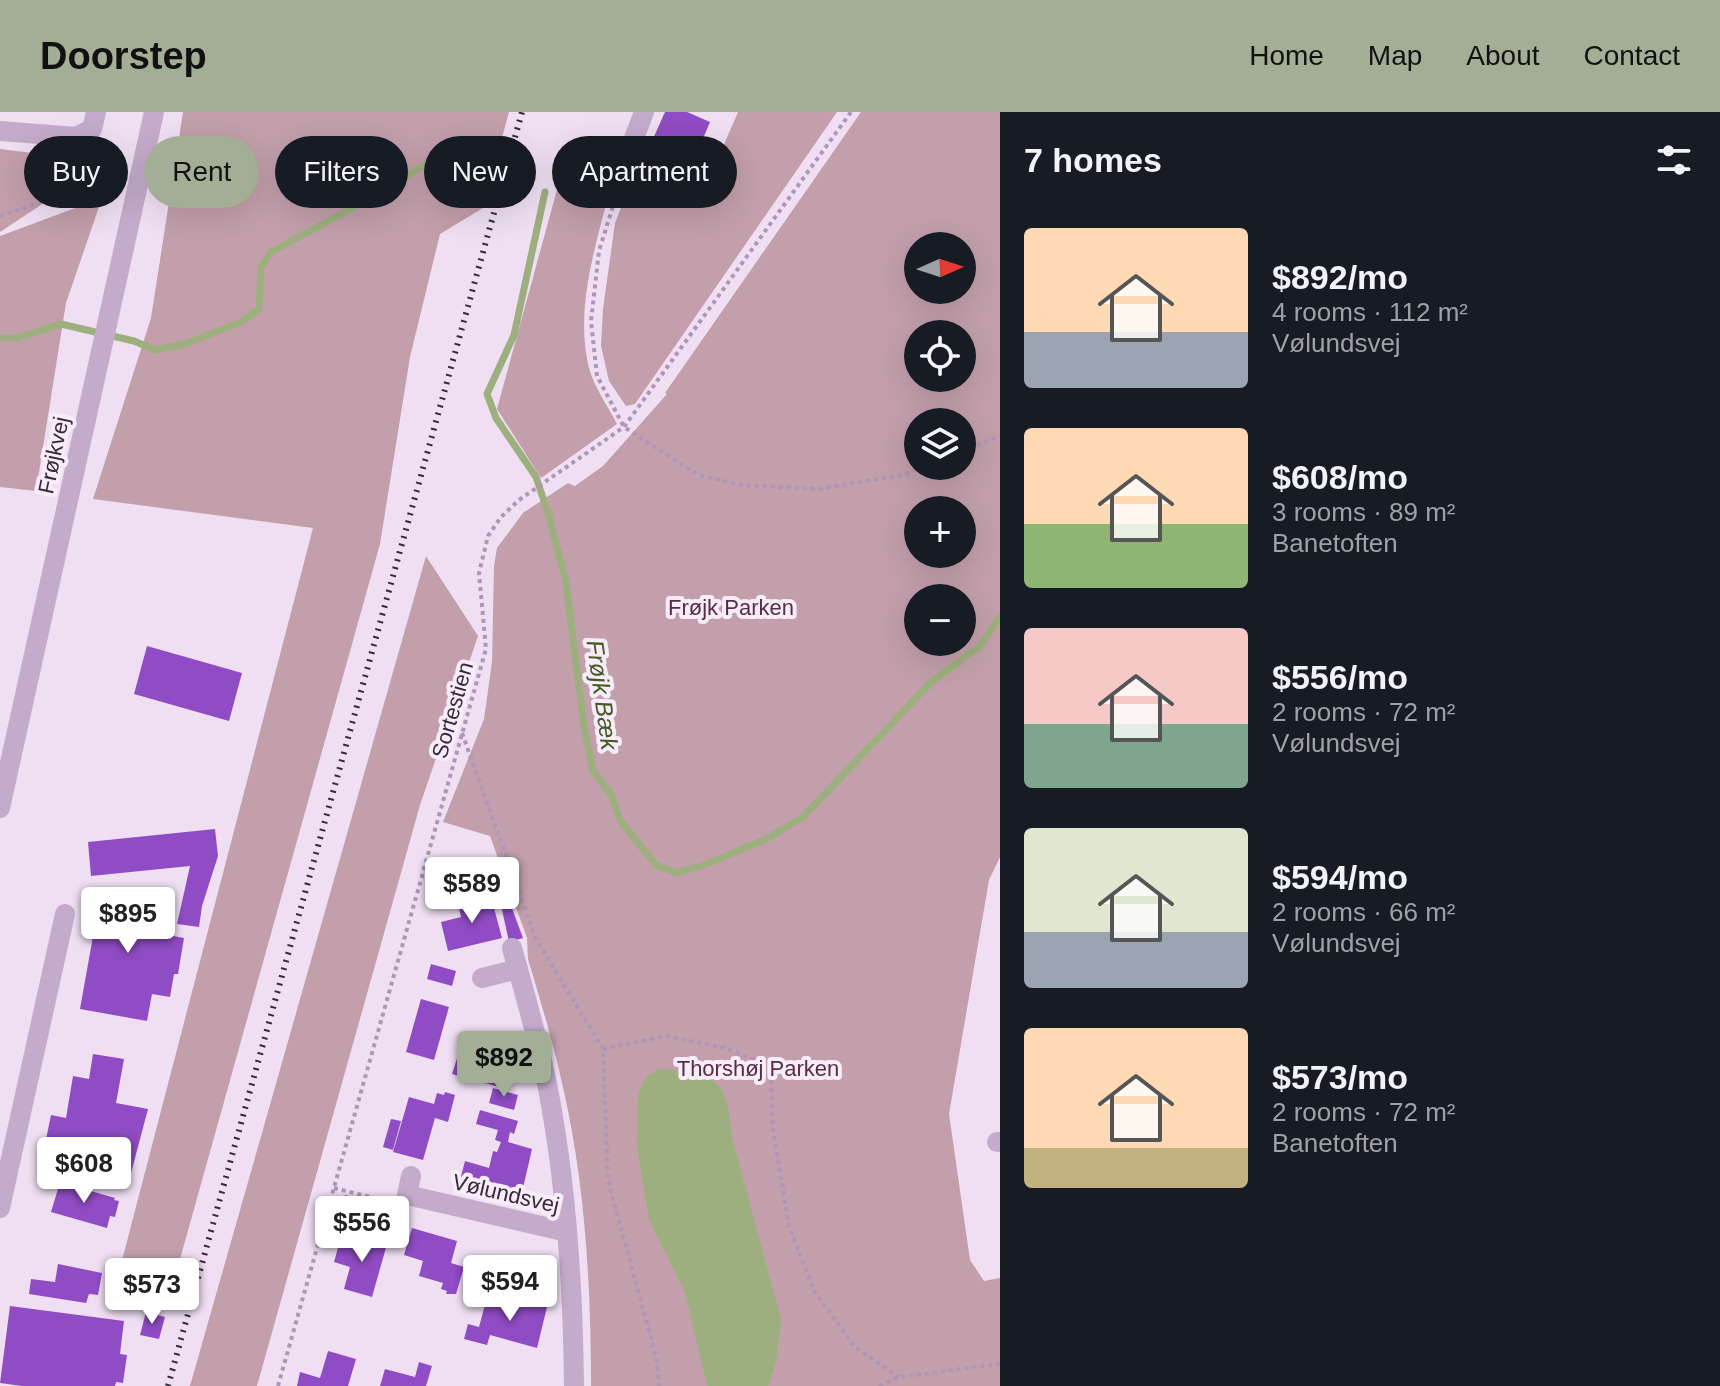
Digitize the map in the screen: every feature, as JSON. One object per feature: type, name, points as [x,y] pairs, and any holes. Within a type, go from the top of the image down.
[{"type":"street","points":[[0,131],[76,137],[92,129],[96,112]]},
{"type":"street","name":"Frøjkvej","points":[[0,808],[154,112]]},
{"type":"street","points":[[635,136],[644,112]]},
{"type":"street","points":[[0,1208],[65,914]]},
{"type":"street","name":"Vølundsvej","points":[[512,948],[548,1088],[567,1232],[574,1386]]},
{"type":"street","points":[[482,978],[518,969]]},
{"type":"street","name":"Vølundsvej","points":[[409,1186],[567,1232]]},
{"type":"path","name":"Sortestien","points":[[278,1386],[486,649],[479,573],[488,536],[501,517],[519,500],[624,427],[851,112]]},
{"type":"path","points":[[0,216],[24,208]]},
{"type":"path","points":[[612,208],[599,251],[591,321],[597,376],[624,427],[698,475],[742,485],[817,489],[904,475]]},
{"type":"path","points":[[976,445],[1000,436]]},
{"type":"path","points":[[462,731],[536,939],[603,1049],[608,1181],[656,1356],[659,1386]]},
{"type":"path","points":[[603,1049],[666,1036],[724,1048],[761,1062],[771,1080],[773,1129],[789,1226],[814,1291],[855,1347],[899,1377]]},
{"type":"path","points":[[334,1188],[391,1202],[409,1186]]},
{"type":"path","points":[[879,1386],[899,1377],[1000,1364]]},
{"type":"green space","points":[[183,112],[509,112],[502,136],[424,136],[424,208],[483,208],[440,234],[410,357],[380,544],[170,1295],[114,1291],[313,528],[93,499],[151,318],[168,208],[259,208],[259,136],[179,136]]},
{"type":"green space","points":[[738,112],[837,112],[635,404],[626,406],[609,381],[601,346],[615,223],[621,208],[737,208],[737,136],[728,136]]},
{"type":"green space","points":[[861,112],[1000,112],[1000,857],[989,880],[949,1114],[970,1260],[984,1281],[1000,1278],[1000,1386],[591,1386],[588,1272],[576,1157],[558,1067],[528,959],[527,938],[490,836],[443,822],[484,719],[492,662],[497,548],[523,513],[568,483],[575,486],[603,466],[667,394]]},
{"type":"green space","points":[[0,149],[24,152],[24,208],[36,208],[0,232]]},
{"type":"green space","points":[[75,208],[99,208],[66,303],[36,491],[0,487],[0,236]]},
{"type":"green space","points":[[552,208],[605,208],[588,282],[585,347],[591,375],[617,424],[541,478],[497,409]]},
{"type":"green space","points":[[426,556],[478,636],[420,805],[257,1386],[190,1386]]},
{"type":"shaded area","points":[[660,1069],[707,1077],[716,1083],[727,1103],[732,1137],[781,1320],[776,1362],[768,1386],[707,1386],[685,1292],[649,1220],[637,1147],[638,1096],[646,1076]]},
{"type":"building","points":[[665,112],[687,112],[710,122],[704,136],[654,136]]},
{"type":"building","points":[[147,646],[242,673],[229,721],[134,694]]},
{"type":"building","points":[[215,829],[218,856],[202,906],[199,927],[177,924],[190,866],[91,876],[88,842]]},
{"type":"building","points":[[90,889],[168,902],[163,934],[184,938],[178,974],[174,974],[170,997],[152,994],[147,1021],[80,1009],[95,925],[84,923]]},
{"type":"building","points":[[487,895],[502,938],[448,951],[441,922],[461,917],[458,903]]},
{"type":"building","points":[[510,903],[523,938],[509,942],[501,905]]},
{"type":"building","points":[[431,964],[456,971],[452,986],[427,979]]},
{"type":"building","points":[[421,999],[449,1007],[434,1060],[406,1052]]},
{"type":"building","points":[[465,1034],[505,1043],[502,1056],[515,1059],[507,1089],[452,1074]]},
{"type":"building","points":[[93,1054],[124,1059],[116,1103],[148,1109],[131,1173],[83,1164],[84,1156],[44,1149],[51,1115],[66,1118],[73,1076],[89,1079]]},
{"type":"building","points":[[493,1088],[518,1095],[514,1110],[489,1103]]},
{"type":"building","points":[[445,1092],[455,1095],[448,1122],[435,1118],[423,1160],[393,1152],[409,1097],[434,1104],[437,1093],[444,1095]]},
{"type":"building","points":[[480,1110],[518,1121],[514,1134],[510,1132],[508,1142],[532,1149],[520,1201],[459,1184],[465,1161],[489,1168],[493,1151],[497,1152],[501,1142],[495,1140],[498,1130],[476,1124]]},
{"type":"building","points":[[391,1119],[401,1121],[393,1150],[383,1147]]},
{"type":"building","points":[[60,1182],[119,1201],[115,1217],[110,1216],[107,1228],[51,1212]]},
{"type":"building","points":[[345,1195],[383,1205],[379,1220],[341,1209]]},
{"type":"building","points":[[412,1228],[457,1241],[451,1263],[464,1267],[456,1294],[446,1294],[447,1291],[441,1289],[443,1283],[419,1276],[423,1261],[404,1255]]},
{"type":"building","points":[[359,1235],[387,1244],[372,1297],[344,1289],[350,1267],[334,1262],[339,1244],[355,1249]]},
{"type":"building","points":[[58,1264],[102,1273],[98,1295],[89,1294],[86,1303],[29,1294],[31,1279],[55,1282]]},
{"type":"building","points":[[516,1297],[548,1303],[537,1348],[490,1335],[487,1345],[464,1339],[468,1324],[479,1327],[486,1301],[513,1308]]},
{"type":"building","points":[[10,1306],[124,1321],[120,1354],[127,1355],[123,1383],[116,1382],[115,1386],[22,1386],[0,1383]]},
{"type":"building","points":[[146,1312],[165,1317],[159,1339],[140,1335]]},
{"type":"building","points":[[328,1351],[356,1359],[348,1386],[297,1386],[300,1372],[320,1378]]},
{"type":"building","points":[[419,1362],[432,1366],[426,1386],[380,1386],[385,1369],[415,1377]]},
{"type":"waterway","name":"Frøjk Bæk","points":[[0,338],[17,338],[61,324],[134,341],[155,350],[185,344],[241,322],[259,309],[261,267],[271,252],[424,165]]},
{"type":"waterway","name":"Frøjk Bæk","points":[[545,192],[514,335],[487,394],[496,418],[536,477],[548,513],[566,582],[584,726],[593,771],[611,794],[620,821],[656,865],[676,873],[707,864],[766,839],[803,817],[931,682],[980,646],[1000,617]]},
{"type":"railway","points":[[168,1386],[522,112]]},
{"type":"park label","name":"Frøjk Parken","points":[[731,607]]},
{"type":"park label","name":"Thorshøj Parken","points":[[758,1068]]}]
